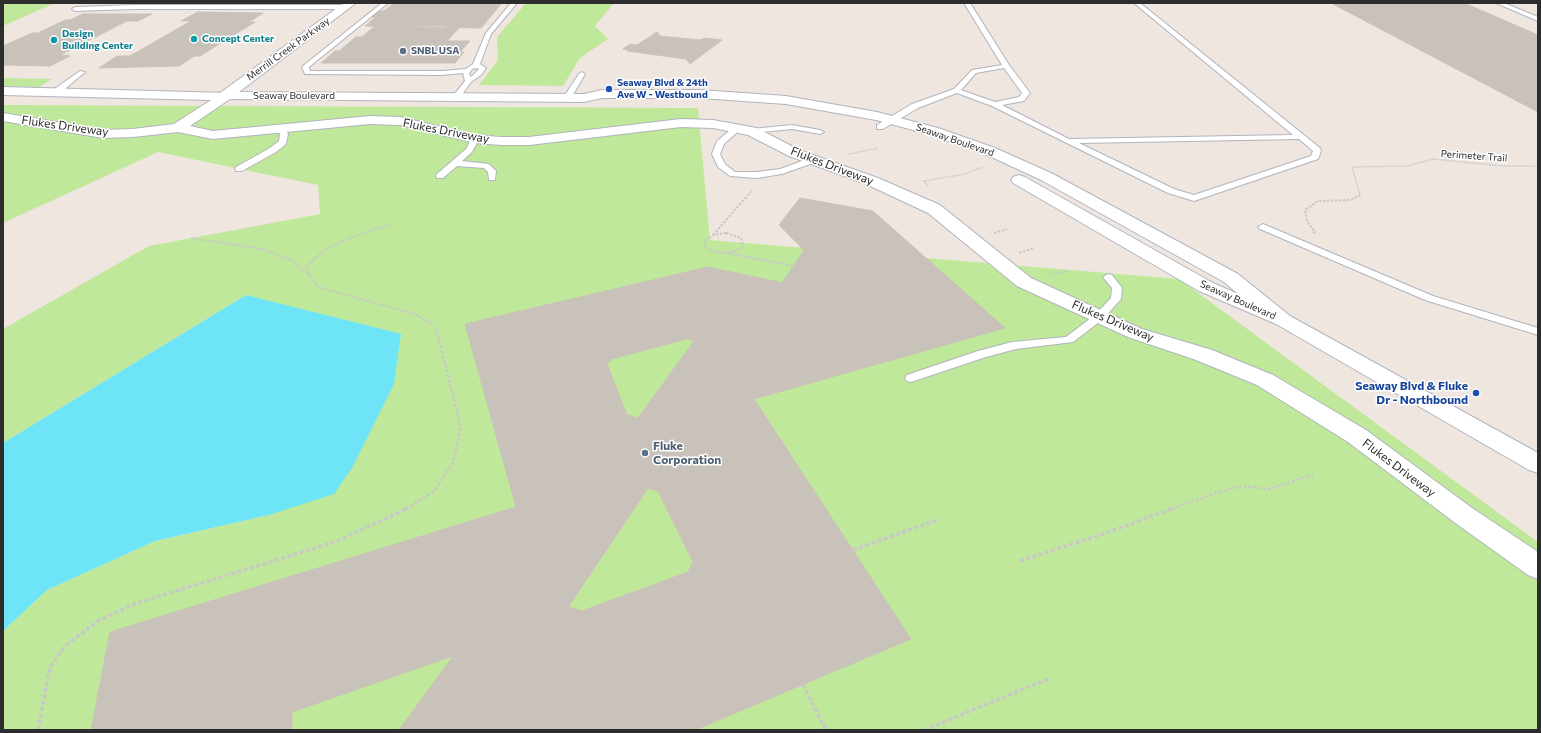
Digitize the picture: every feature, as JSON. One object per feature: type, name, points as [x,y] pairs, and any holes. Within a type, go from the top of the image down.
[{"type":"street","name":"Merrill Creek Parkway","points":[[178,128],[225,96],[348,5]]},
{"type":"street","name":"Seaway Boulevard","points":[[3,91],[225,96],[584,98],[600,102],[699,102],[744,105],[886,123],[933,131],[990,151],[1047,177],[1231,278],[1283,320]]},
{"type":"street","name":"Flukes Driveway","points":[[3,117],[102,134],[133,133],[178,128],[213,134],[370,120],[400,122],[475,139],[501,141],[528,141],[681,123],[713,124],[745,129],[794,153],[872,181],[934,209],[1024,282],[1135,333],[1204,355],[1265,380],[1357,436],[1463,515],[1538,567]]},
{"type":"street","name":"Seaway Boulevard","points":[[886,123],[924,140],[989,164],[1029,185],[1206,287],[1283,320],[1538,464]]},
{"type":"lane","points":[[295,12],[308,3]]},
{"type":"lane","points":[[385,3],[305,67],[307,73],[442,73],[468,71]]},
{"type":"lane","points":[[469,81],[466,74],[470,68],[476,65],[488,34],[514,3]]},
{"type":"lane","points":[[967,3],[1006,66],[1026,93],[1021,99],[995,104]]},
{"type":"lane","points":[[957,91],[995,104],[1170,191],[1194,198],[1315,157],[1317,150],[1137,3]]},
{"type":"lane","points":[[1499,3],[1538,19]]},
{"type":"lane","points":[[75,9],[134,5],[302,7],[348,5]]},
{"type":"lane","points":[[456,97],[469,81],[479,74],[482,68],[476,65]]},
{"type":"lane","points":[[886,123],[915,106],[957,91],[974,71],[1006,66]]},
{"type":"lane","points":[[56,92],[82,72]]},
{"type":"lane","points":[[567,98],[582,74]]},
{"type":"lane","points":[[239,169],[273,150],[283,142],[284,134],[280,127]]},
{"type":"lane","points":[[813,160],[782,171],[757,175],[733,174],[721,165],[716,154],[720,142],[745,129],[792,127],[820,132]]},
{"type":"lane","points":[[1068,141],[1301,137]]},
{"type":"lane","points":[[440,176],[469,150],[475,139]]},
{"type":"lane","points":[[456,163],[486,166],[492,171],[492,178]]},
{"type":"lane","points":[[1263,228],[1428,298],[1538,332]]},
{"type":"lane","points":[[911,378],[982,354],[1016,345],[1069,340],[1098,317],[1116,299],[1117,288],[1108,277]]},
{"type":"path","name":"Perimeter Trail","points":[[1296,241],[1315,232],[1308,221],[1305,210],[1318,201],[1352,200],[1360,195],[1352,167],[1407,166],[1433,159],[1502,166],[1538,166]]},
{"type":"path","points":[[929,187],[924,182],[965,174],[989,164]]},
{"type":"path","points":[[757,175],[759,181],[713,235],[705,240],[706,247],[715,252],[793,266]]},
{"type":"path","points":[[310,276],[307,266],[327,248],[371,230],[390,225]]},
{"type":"path","points":[[713,235],[726,233],[741,238],[744,244],[742,247],[738,250],[727,253]]},
{"type":"path","points":[[38,730],[50,667],[65,646],[98,621],[137,603],[338,541],[404,511],[433,492],[453,463],[461,428],[435,326],[415,314],[318,287],[310,276],[291,260],[262,249],[191,238]]},
{"type":"path","points":[[1020,561],[1102,534],[1216,493],[1242,486],[1270,489],[1315,474]]},
{"type":"path","points":[[853,550],[940,519]]},
{"type":"path","points":[[924,730],[1048,679]]},
{"type":"path","points":[[803,685],[826,730]]},
{"type":"green space","points":[[3,3],[55,3],[3,26]]},
{"type":"green space","points":[[526,3],[614,3],[595,26],[608,39],[580,58],[563,86],[479,85],[498,60],[497,37]]},
{"type":"green space","points":[[3,78],[52,79],[39,87],[3,86]]},
{"type":"green space","points":[[3,105],[698,108],[710,240],[1179,279],[1538,542],[1538,730],[3,730],[3,631],[47,590],[155,541],[269,515],[246,295],[3,443],[3,329],[149,246],[320,214],[318,185],[158,152],[3,223]]},
{"type":"water","points":[[246,295],[401,334],[394,384],[352,468],[334,494],[269,515],[155,541],[47,590],[3,631],[3,443]]},
{"type":"building","points":[[394,3],[502,3],[481,28],[365,26],[376,17],[372,17],[378,11],[384,11]]},
{"type":"building","points":[[1331,3],[1464,3],[1538,35],[1538,112]]},
{"type":"building","name":"Concept Center","points":[[198,12],[263,13],[249,22],[255,22],[200,56],[194,56],[179,66],[99,68],[117,56],[130,56],[191,21],[181,21]]},
{"type":"building","name":"Design Building Center","points":[[83,14],[152,14],[138,21],[127,21],[60,55],[70,56],[50,66],[3,65],[3,46],[32,33],[38,33],[65,20],[70,20]]},
{"type":"building","points":[[375,26],[446,26],[444,28],[459,28],[447,41],[470,41],[460,52],[464,52],[455,63],[321,63],[335,51],[339,51],[356,37],[362,37]]},
{"type":"building","points":[[657,32],[660,36],[700,40],[705,38],[722,40],[690,64],[686,59],[627,51],[630,50],[623,49],[630,44],[637,45]]},
{"type":"building","name":"Fluke Corporation","points":[[800,198],[873,211],[1005,328],[754,399],[911,639],[695,730],[399,730],[453,656],[292,712],[292,730],[91,730],[110,632],[516,507],[465,324],[708,267],[788,284],[767,315],[846,293],[779,225]],"holes":[[[686,339],[694,341],[638,418],[627,415],[607,364],[612,359]],[[648,488],[658,491],[693,562],[688,572],[582,611],[568,607]]]},
{"type":"building","points":[[804,250],[846,293],[767,315],[788,284],[782,283]]},
{"type":"place","name":"Concept Center","points":[[194,39]]},
{"type":"place","name":"Design Building Center","points":[[54,40]]},
{"type":"place","name":"SNBL USA","points":[[403,51]]},
{"type":"place","name":"Seaway Blvd & 24th Ave W - Westbound","points":[[609,89]]},
{"type":"place","name":"Seaway Blvd & Fluke Dr - Northbound","points":[[1476,393]]},
{"type":"place","name":"Fluke Corporation","points":[[645,453]]}]
